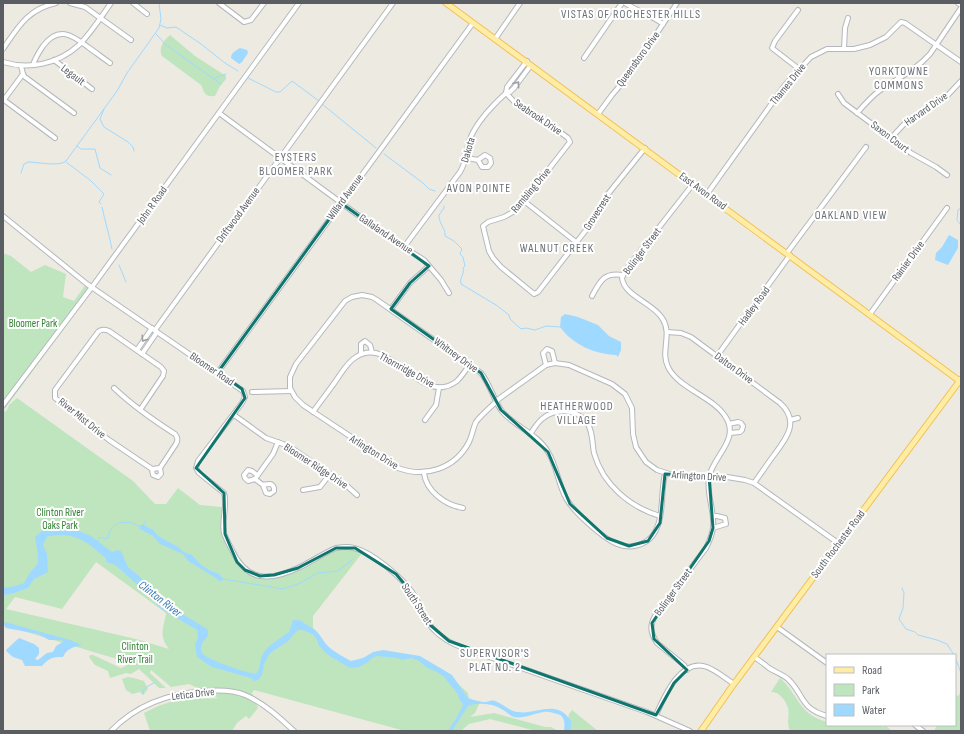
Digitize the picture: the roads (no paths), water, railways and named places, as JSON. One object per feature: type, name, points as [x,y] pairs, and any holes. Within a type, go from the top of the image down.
[{"type":"main road","name":"East Avon Road","points":[[446,3],[961,380]]},
{"type":"main road","name":"South Rochester Road","points":[[701,731],[776,626],[961,380]]},
{"type":"street","points":[[3,49],[28,16],[42,7],[56,3]]},
{"type":"street","points":[[70,3],[85,7],[131,40]]},
{"type":"street","points":[[3,62],[21,66],[44,64],[65,55],[82,42],[111,3]]},
{"type":"street","points":[[133,3],[147,14]]},
{"type":"street","points":[[219,3],[244,22],[252,20],[264,3]]},
{"type":"street","name":"John R Road","points":[[3,405],[92,287],[299,3]]},
{"type":"street","name":"Driftwood Avenue","points":[[155,330],[393,3]]},
{"type":"street","points":[[495,39],[520,3]]},
{"type":"street","points":[[584,58],[622,3]]},
{"type":"street","points":[[625,3],[634,9],[650,15],[663,24]]},
{"type":"street","name":"Queensboro Drive","points":[[598,114],[629,75],[677,3]]},
{"type":"street","points":[[857,113],[878,91],[919,65],[930,54],[961,7],[958,3]]},
{"type":"street","points":[[798,10],[772,45],[772,48],[799,69]]},
{"type":"street","points":[[844,49],[845,28],[848,18]]},
{"type":"street","name":"Thames Drive","points":[[707,194],[785,85],[811,57],[817,53],[827,49],[854,49],[878,42],[886,37],[901,22],[905,23],[936,45]]},
{"type":"street","name":"Willard Avenue","points":[[218,372],[473,23]]},
{"type":"street","points":[[33,65],[36,56],[46,42],[54,36],[64,33],[73,36],[110,63]]},
{"type":"street","points":[[936,45],[961,62]]},
{"type":"street","name":"Legault","points":[[54,60],[92,89]]},
{"type":"street","name":"Dakota","points":[[404,247],[460,172],[467,158],[469,142],[473,132],[498,101],[514,88],[529,63]]},
{"type":"street","points":[[21,66],[23,74],[74,113]]},
{"type":"street","points":[[23,74],[4,101],[55,138]]},
{"type":"street","name":"Harvard Drive","points":[[891,138],[906,122],[946,97],[961,81]]},
{"type":"street","name":"Seabrook Drive","points":[[506,93],[519,107],[544,120],[568,138],[570,142]]},
{"type":"street","name":"Saxon Court","points":[[838,94],[844,103],[911,153],[947,174]]},
{"type":"street","name":"Gallaland Avenue","points":[[219,113],[389,238],[419,256],[441,280],[448,293]]},
{"type":"street","name":"Rambling Drive","points":[[534,294],[501,267],[493,258],[489,251],[483,226],[488,222],[509,215],[524,201],[570,142]]},
{"type":"street","name":"Hadley Road","points":[[717,356],[866,147]]},
{"type":"street","name":"Grovecrest","points":[[534,294],[538,292],[593,221],[608,194],[645,148]]},
{"type":"street","points":[[467,158],[478,160]]},
{"type":"street","name":"Bolinger Street","points":[[687,670],[672,654],[657,643],[652,634],[652,623],[658,611],[706,548],[713,528],[713,516],[708,487],[709,476],[716,460],[727,443],[730,432],[729,424],[722,411],[670,372],[665,357],[667,332],[665,322],[659,314],[622,283],[623,275],[693,184]]},
{"type":"street","points":[[524,201],[576,242]]},
{"type":"street","name":"Rainier Drive","points":[[870,314],[947,208]]},
{"type":"street","name":"Bloomer Road","points":[[3,216],[92,287],[218,372],[244,392],[245,399],[198,461],[196,468],[199,473],[224,493],[225,504],[223,522],[225,534],[238,562],[250,573]]},
{"type":"street","points":[[391,309],[410,282],[429,266]]},
{"type":"street","points":[[592,296],[605,277],[613,274],[623,275]]},
{"type":"street","name":"Whitney Drive","points":[[291,391],[290,377],[293,368],[345,301],[352,297],[366,295],[391,309],[477,369],[486,379],[501,410],[541,442],[548,452],[562,491],[570,504],[583,518],[612,542],[622,546],[643,544],[652,536],[660,523],[665,474]]},
{"type":"street","name":"River Mist Drive","points":[[140,410],[163,376],[164,373],[161,367],[106,330],[100,331],[55,390],[54,395],[59,402],[152,469],[153,475],[158,477],[161,474],[160,468]]},
{"type":"street","points":[[137,350],[155,330]]},
{"type":"street","points":[[142,354],[155,330]]},
{"type":"street","name":"Dalton Drive","points":[[667,332],[685,334],[717,356],[780,403],[787,411],[790,420]]},
{"type":"street","points":[[313,412],[352,360],[361,354],[361,344],[365,341],[370,345],[372,352]]},
{"type":"street","points":[[546,365],[543,353],[547,349],[552,351],[554,363]]},
{"type":"street","name":"Thornridge Drive","points":[[361,354],[372,352],[383,355],[429,385],[439,388],[456,382],[470,364]]},
{"type":"street","name":"Arlington Drive","points":[[291,391],[299,401],[313,412],[398,468],[424,473],[442,468],[459,456],[469,442],[476,423],[497,401],[538,370],[546,365],[554,363],[569,365],[622,390],[628,398],[632,408],[633,434],[638,452],[650,466],[665,474],[736,478],[754,483],[838,543]]},
{"type":"street","points":[[114,388],[128,401],[174,434],[177,438],[176,444],[160,468],[152,469]]},
{"type":"street","points":[[425,420],[436,404],[439,388]]},
{"type":"street","points":[[252,392],[291,391]]},
{"type":"street","points":[[530,434],[542,419],[553,413],[567,411],[582,417],[589,426],[593,448],[599,465],[610,484],[631,503],[648,512],[660,516]]},
{"type":"street","name":"Bloomer Ridge Drive","points":[[234,415],[263,436],[293,449],[347,486],[357,495]]},
{"type":"street","points":[[754,483],[787,437],[790,431],[790,420],[798,418]]},
{"type":"street","points":[[729,424],[738,422],[743,426],[740,432],[730,432]]},
{"type":"street","points":[[263,485],[256,477],[273,454],[278,442]]},
{"type":"street","points":[[424,473],[426,483],[433,492],[452,505],[463,508]]},
{"type":"street","points":[[303,490],[320,487],[330,474]]},
{"type":"street","points":[[713,516],[721,516],[725,518],[726,521],[726,524],[723,526],[713,528]]},
{"type":"street","name":"South Street","points":[[250,573],[264,576],[282,574],[298,568],[336,548],[356,548],[396,574],[412,593],[429,624],[436,632],[450,642],[656,715],[690,731]]},
{"type":"street","points":[[776,626],[826,662]]},
{"type":"street","points":[[754,656],[787,678],[811,710],[826,716]]},
{"type":"street","points":[[656,715],[674,683],[687,670],[694,666],[703,666],[711,669],[734,684]]},
{"type":"street","name":"Letica Drive","points":[[110,731],[124,718],[145,705],[165,697],[183,693],[227,690],[245,695],[260,704],[294,731]]},
{"type":"water","points":[[240,48],[247,50],[248,53],[239,64],[231,58],[231,56]]},
{"type":"water","points":[[949,235],[958,240],[958,248],[948,265],[935,260],[936,253],[942,247]]},
{"type":"water","points":[[565,314],[578,317],[598,325],[609,336],[621,342],[621,350],[618,357],[616,355],[600,353],[592,350],[571,339],[560,327],[561,317]]},
{"type":"water","points":[[141,525],[153,530],[158,536],[184,552],[192,555],[200,564],[219,574],[223,579],[222,581],[219,581],[188,561],[183,554],[160,544],[153,536],[140,529],[139,526]]},
{"type":"water","name":"Clinton River","points":[[65,527],[91,536],[112,552],[118,550],[121,551],[128,567],[138,575],[165,603],[207,629],[208,634],[201,645],[202,652],[206,657],[220,663],[256,674],[264,652],[269,646],[289,632],[293,620],[299,620],[316,631],[330,648],[351,661],[363,658],[373,652],[383,650],[420,656],[452,675],[468,698],[484,702],[495,701],[518,712],[557,709],[570,720],[570,731],[564,731],[564,720],[562,716],[550,712],[514,717],[495,706],[477,704],[468,706],[452,731],[447,731],[461,710],[463,704],[459,699],[458,694],[443,676],[412,658],[402,660],[377,656],[359,667],[350,668],[328,655],[319,646],[316,638],[312,634],[303,630],[296,632],[288,641],[270,653],[264,664],[262,675],[258,680],[254,681],[251,678],[212,667],[197,657],[195,645],[198,637],[197,630],[160,608],[120,569],[115,565],[106,562],[106,558],[85,542],[67,535],[47,537],[43,545],[47,554],[48,572],[34,579],[28,588],[3,595],[3,588],[24,583],[38,563],[35,537],[43,530]]},
{"type":"water","points":[[5,622],[70,640],[82,645],[69,650],[63,657],[49,660],[42,666],[25,666],[22,660],[13,657],[6,651],[19,638],[34,644],[39,648],[39,654],[35,659],[38,660],[47,653],[53,652],[56,646],[64,641],[49,640],[38,634],[6,628],[4,625]]},
{"type":"waterway","points":[[21,173],[24,164],[28,162],[59,164],[66,161],[117,91],[127,73],[159,28],[161,19],[159,3]]},
{"type":"waterway","points":[[160,25],[167,28],[176,27],[238,71]]},
{"type":"waterway","points":[[156,34],[166,45],[221,84]]},
{"type":"waterway","points":[[215,78],[226,74]]},
{"type":"waterway","points":[[248,78],[276,92],[280,92],[292,81],[319,101]]},
{"type":"waterway","points":[[322,104],[376,148]]},
{"type":"waterway","points":[[104,109],[100,119],[104,127],[128,142],[133,147],[134,151]]},
{"type":"waterway","points":[[77,146],[81,149],[95,149],[100,168],[111,175]]},
{"type":"waterway","points":[[384,154],[429,189],[435,191]]},
{"type":"waterway","points":[[66,162],[90,180],[104,194],[99,202],[101,204]]},
{"type":"waterway","points":[[444,206],[439,215],[445,236],[454,241],[462,249],[460,254],[463,257],[465,266],[463,268],[461,284],[496,305],[509,315],[510,319],[521,329],[526,328],[535,330],[546,326],[560,327]]},
{"type":"waterway","points":[[102,207],[112,249]]},
{"type":"waterway","points":[[961,208],[958,210],[957,220],[961,225]]},
{"type":"waterway","points":[[119,265],[126,282]]},
{"type":"waterway","points":[[98,541],[100,537],[105,539],[108,538],[109,532],[119,523],[124,522],[139,526]]},
{"type":"waterway","points":[[223,579],[283,589],[298,584],[318,573],[338,571],[353,559]]},
{"type":"waterway","points":[[902,588],[904,593],[903,608],[899,619],[906,629],[915,632],[918,635],[947,644],[953,654]]},
{"type":"waterway","points":[[956,660],[961,673]]},
{"type":"waterway","points":[[143,694],[143,690],[154,683]]},
{"type":"district","name":"VISTAS OF ROCHESTER HILLS","points":[[631,14]]},
{"type":"district","name":"YORKTOWNE COMMONS","points":[[899,78]]},
{"type":"district","name":"EYSTERS BLOOMER PARK","points":[[296,164]]},
{"type":"district","name":"AVON POINTE","points":[[479,188]]},
{"type":"district","name":"OAKLAND VIEW","points":[[851,215]]},
{"type":"district","name":"WALNUT CREEK","points":[[557,248]]},
{"type":"district","name":"HEATHERWOOD VILLAGE","points":[[577,413]]},
{"type":"district","name":"SUPERVISOR'S PLAT NO. 2","points":[[495,660]]},
{"type":"park label","name":"Bloomer Park","points":[[33,323]]},
{"type":"park label","name":"Clinton River Oaks Park","points":[[60,518]]},
{"type":"park label","name":"Clinton River Trail","points":[[135,652]]}]
